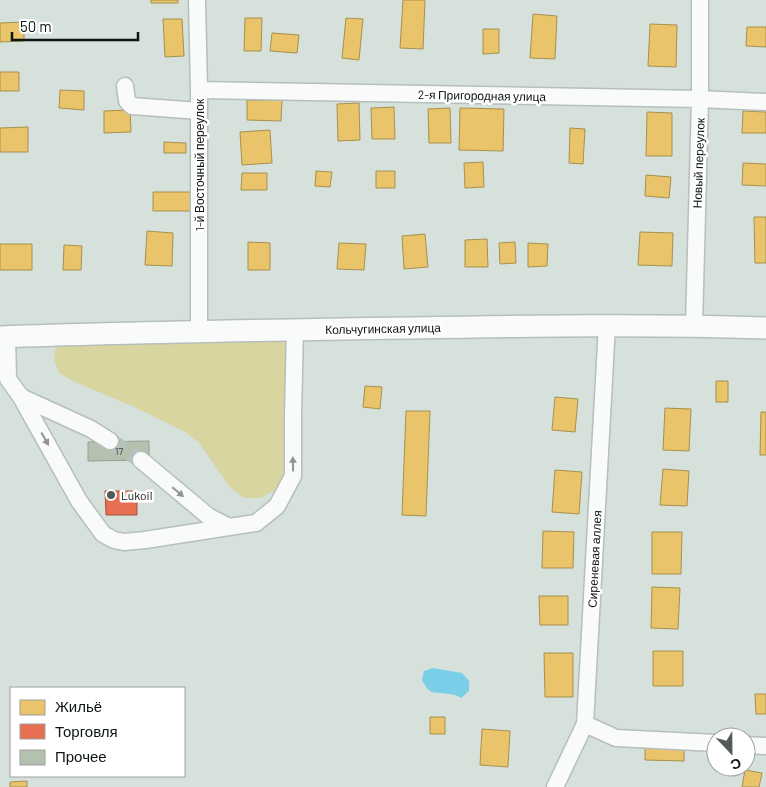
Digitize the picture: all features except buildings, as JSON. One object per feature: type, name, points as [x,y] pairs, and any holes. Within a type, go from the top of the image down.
[{"type":"main road","name":"Кольчугинская улица","points":[[3,337],[199,331],[608,325],[766,328]]},
{"type":"street","name":"1-й Восточный переулок","points":[[197,0],[199,331]]},
{"type":"street","name":"Новый переулок","points":[[694,326],[700,99],[700,0]]},
{"type":"street","points":[[125,86],[127,100],[132,106],[199,111]]},
{"type":"street","name":"2-я Пригородная улица","points":[[199,90],[700,99],[766,102]]},
{"type":"street","name":"Сиреневая аллея","points":[[555,787],[585,724],[608,325]]},
{"type":"street","points":[[3,337],[8,379],[21,397],[79,500],[103,534],[114,540],[124,542],[256,522],[277,506],[293,476],[295,330]]},
{"type":"street","points":[[21,397],[91,429],[110,441]]},
{"type":"street","points":[[141,460],[208,516],[229,527]]},
{"type":"street","points":[[585,724],[616,738],[706,742]]},
{"type":"shaded area","points":[[67,341],[286,341],[283,478],[277,489],[261,498],[244,498],[230,487],[199,443],[185,432],[59,373],[54,359],[56,346]]},
{"type":"water","points":[[433,668],[462,673],[469,681],[469,691],[461,698],[452,694],[430,691],[422,680],[424,671]]},
{"type":"tunnel","points":[[110,441],[141,460]]},
{"type":"place","name":"Lukoil","points":[[111,495]]}]
